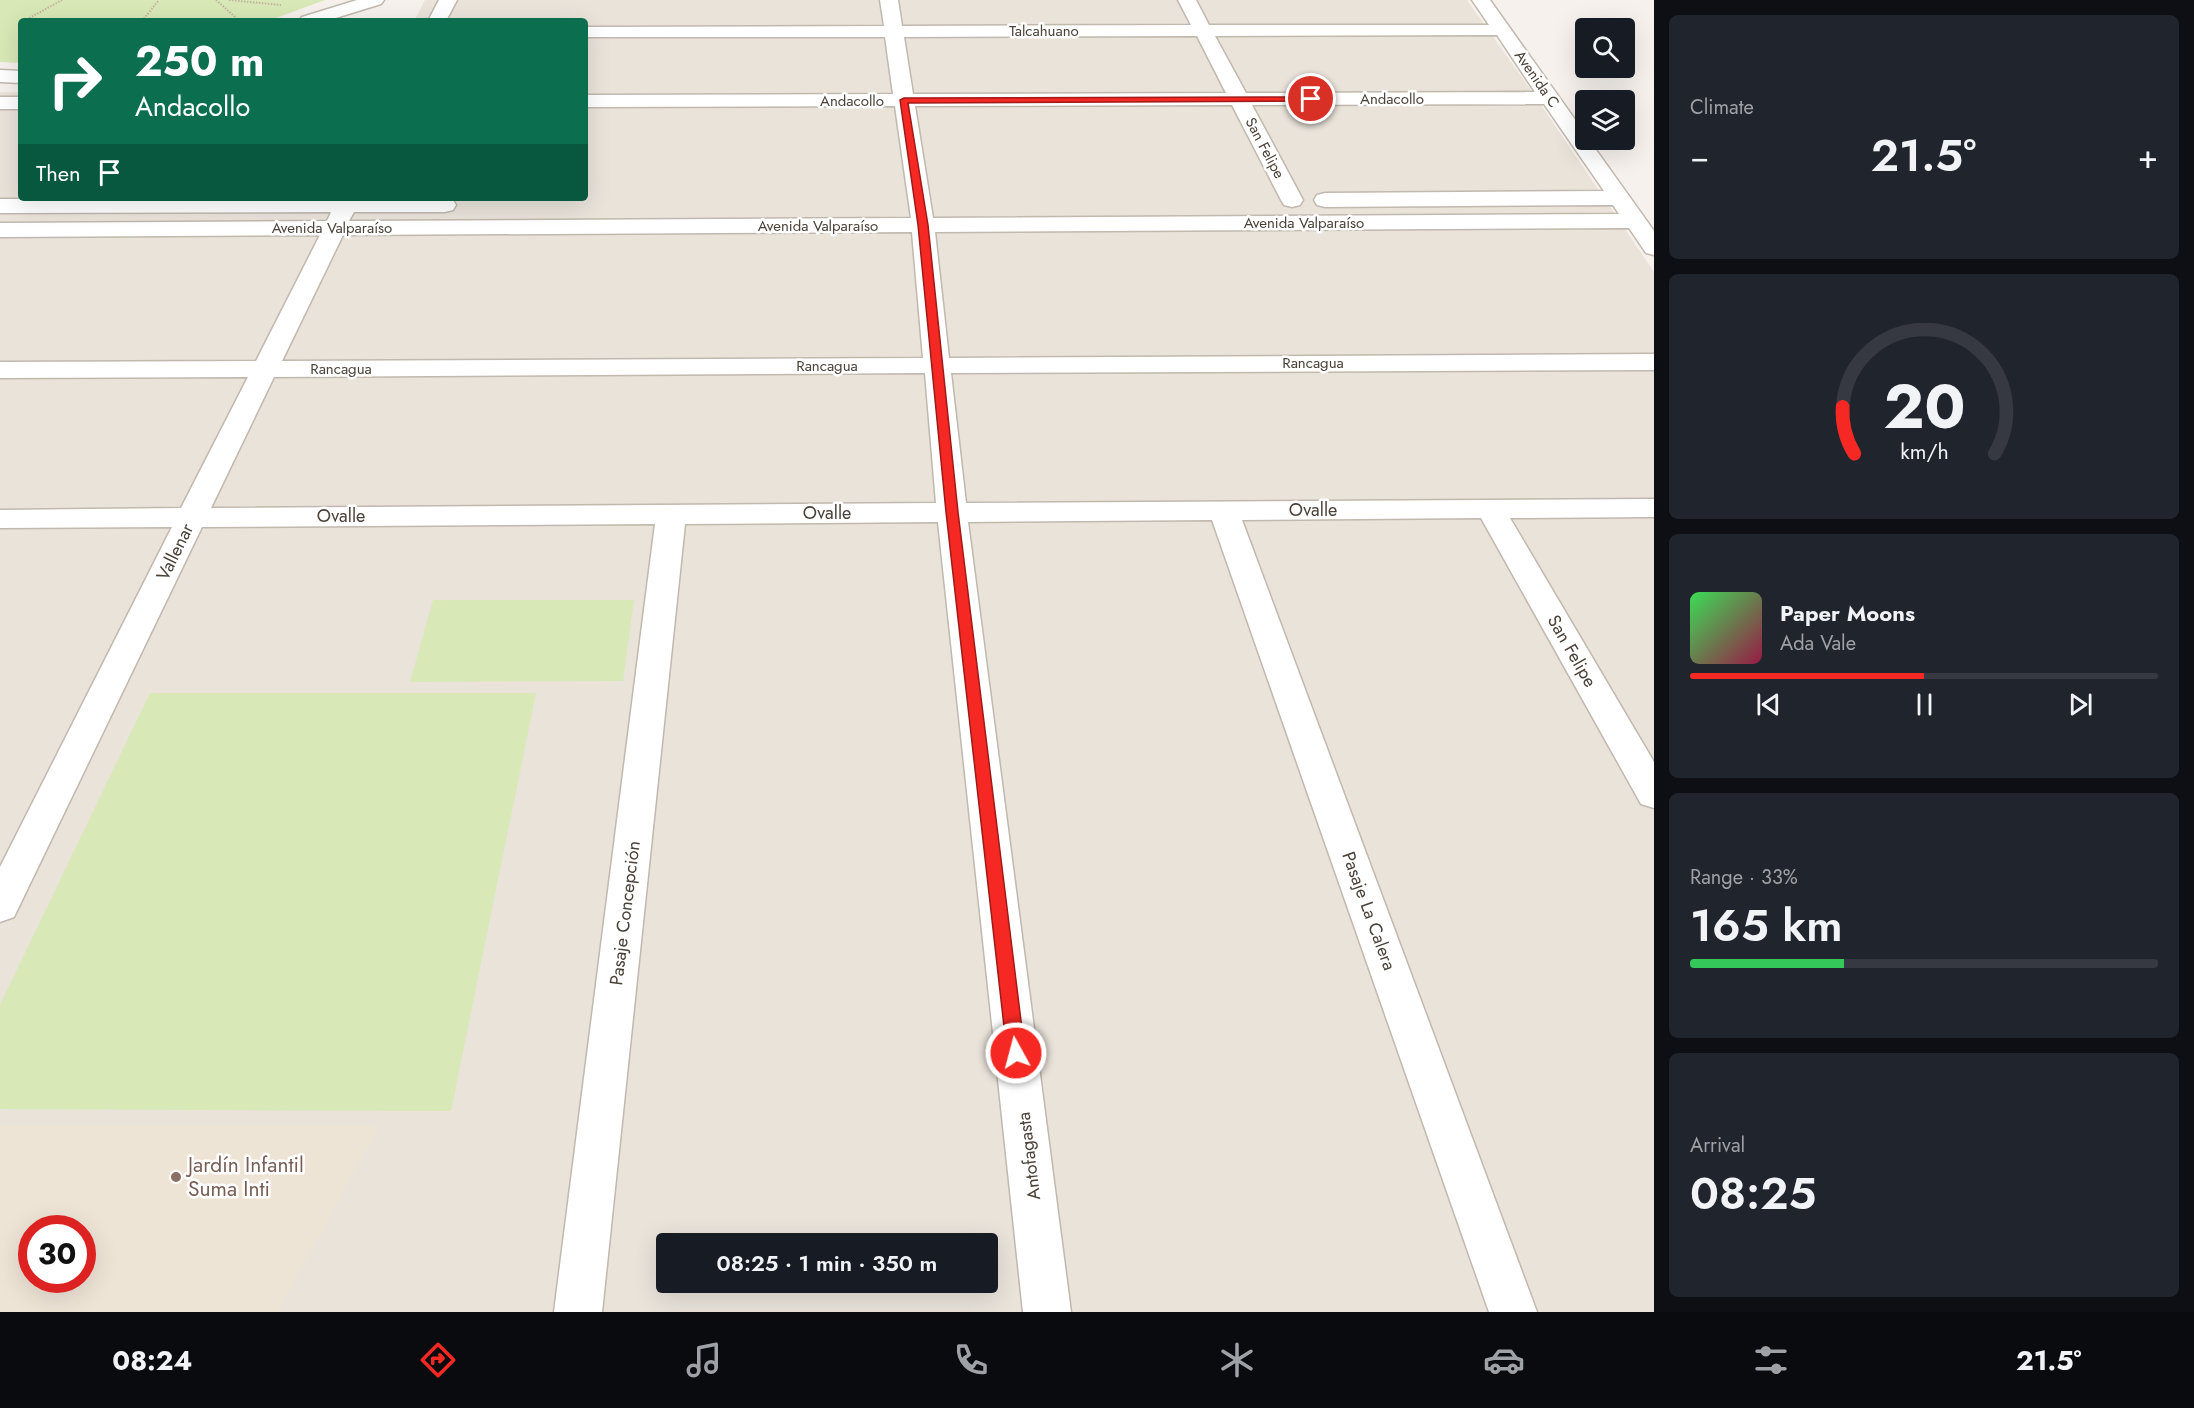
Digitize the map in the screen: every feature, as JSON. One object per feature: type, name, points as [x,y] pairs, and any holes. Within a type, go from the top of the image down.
[{"type":"street","points":[[318,18],[375,0]]},
{"type":"street","points":[[439,18],[448,0]]},
{"type":"street","name":"San Felipe","points":[[1187,0],[1292,200]]},
{"type":"street","name":"Avenida C","points":[[1481,0],[1654,248]]},
{"type":"street","name":"Talcahuano","points":[[588,32],[891,16],[1203,31],[1502,30]]},
{"type":"street","name":"Antofagasta","points":[[891,16],[920,209],[952,512],[1047,1312]]},
{"type":"street","points":[[0,76],[18,77]]},
{"type":"street","name":"Andacollo","points":[[588,101],[1550,98]]},
{"type":"street","points":[[0,103],[18,103]]},
{"type":"street","name":"Avenida Valparaíso","points":[[1269,200],[1620,198]]},
{"type":"street","name":"Avenida Valparaíso","points":[[0,230],[466,205]]},
{"type":"street","name":"Avenida Valparaíso","points":[[0,206],[344,210],[920,209],[1636,221]]},
{"type":"street","name":"Vallenar","points":[[0,906],[344,210]]},
{"type":"street","name":"Rancagua","points":[[0,370],[1654,362]]},
{"type":"street","name":"Ovalle","points":[[0,519],[1654,508]]},
{"type":"street","name":"San Felipe","points":[[1490,509],[1654,794]]},
{"type":"street","name":"Pasaje La Calera","points":[[1224,510],[1513,1312]]},
{"type":"street","name":"Pasaje Concepción","points":[[578,1312],[671,514]]},
{"type":"path","points":[[30,18],[62,0]]},
{"type":"path","points":[[144,18],[159,0]]},
{"type":"path","points":[[216,0],[235,17]]},
{"type":"path","points":[[229,0],[282,5]]},
{"type":"shaded area","points":[[425,0],[1467,0],[1654,272],[1654,1312],[0,1312],[0,92],[18,92],[18,201],[588,201],[588,18],[416,18]]},
{"type":"shaded area","name":"Jardín Infantil Suma Inti","points":[[0,1126],[379,1126],[278,1312],[0,1312]]},
{"type":"green space","points":[[0,0],[325,0],[276,18],[18,18],[18,63],[0,62]]},
{"type":"green space","points":[[433,600],[634,600],[623,681],[410,682]]},
{"type":"green space","points":[[150,693],[536,693],[451,1111],[0,1109],[0,1005]]},
{"type":"place","name":"Jardín Infantil Suma Inti","points":[[176,1177]]},
{"type":"route","points":[[1016,1053],[952,512],[923,225],[904,100],[1311,99]]}]
